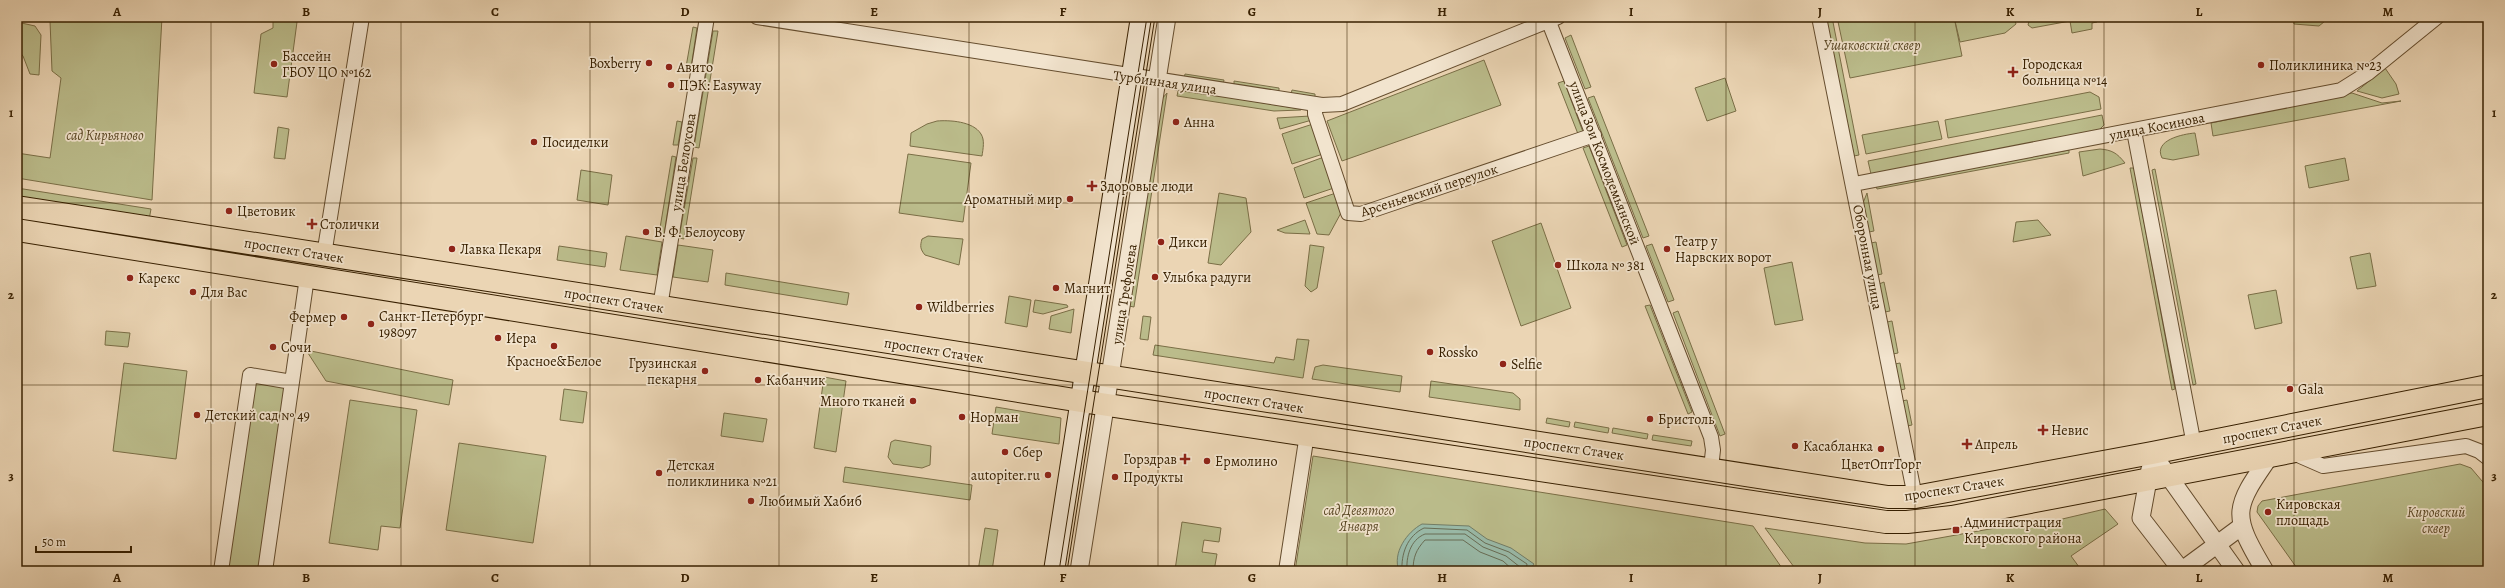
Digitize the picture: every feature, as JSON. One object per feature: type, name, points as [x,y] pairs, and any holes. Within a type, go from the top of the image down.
[{"type":"main road","name":"улица Трефолева","points":[[1054,571],[1141,17]]},
{"type":"main road","name":"проспект Стачек","points":[[17,207],[1110,378],[1712,468],[1888,497],[1915,497],[2194,445],[2488,386]]},
{"type":"main road","name":"проспект Стачек","points":[[17,230],[1106,405],[1886,522],[1907,522],[1952,517],[2488,414]]},
{"type":"street","points":[[324,255],[362,17]]},
{"type":"street","name":"улица Белоусова","points":[[660,307],[707,17]]},
{"type":"street","name":"Турбинная улица","points":[[757,17],[1315,105],[1342,104],[1551,18]]},
{"type":"street","name":"улица Трефолева","points":[[1079,571],[1167,17]]},
{"type":"street","name":"Оборонная улица","points":[[1819,17],[1854,184],[1915,497]]},
{"type":"street","name":"улица Косинова","points":[[1854,184],[2341,90],[2368,73],[2437,17]]},
{"type":"street","name":"улица Зои Космодемьянской","points":[[1551,18],[1594,135],[1711,436],[1713,450],[1712,468]]},
{"type":"street","name":"Арсеньевский переулок","points":[[1315,105],[1314,114],[1348,212],[1361,214],[1594,135]]},
{"type":"street","points":[[2134,131],[2194,445]]},
{"type":"street","points":[[266,571],[307,277]]},
{"type":"street","points":[[221,571],[250,375],[292,382]]},
{"type":"street","points":[[1286,571],[1307,434]]},
{"type":"street","points":[[2264,571],[2242,526],[2240,510],[2245,494],[2281,454],[2323,466],[2466,446],[2480,451],[2488,458]]},
{"type":"street","points":[[2152,453],[2158,477],[2217,545],[2236,571]]},
{"type":"street","points":[[2158,477],[2141,518],[2182,571],[2242,526]]},
{"type":"green space","name":"сад Кирьяново","points":[[28,17],[162,17],[152,200],[17,178],[17,153],[50,158],[61,78],[52,71],[50,21]]},
{"type":"green space","points":[[1826,17],[1832,17],[1859,155],[1854,156]]},
{"type":"green space","name":"Ушаковский сквер","points":[[1837,17],[1954,17],[1962,56],[1850,78]]},
{"type":"green space","points":[[1954,17],[2014,17],[2016,24],[2005,33],[1960,42]]},
{"type":"green space","points":[[2030,17],[2097,17],[2097,22],[2092,23],[2092,29],[2072,33],[2070,21],[2032,28],[2028,25]]},
{"type":"green space","points":[[2293,17],[2330,17],[2319,26],[2294,24]]},
{"type":"green space","name":"Бассейн ГБОУ ЦО №162","points":[[273,18],[297,22],[287,97],[254,93],[261,34],[273,28]]},
{"type":"green space","points":[[17,22],[35,26],[41,35],[39,75],[30,74],[23,56],[17,49]]},
{"type":"green space","points":[[693,27],[697,28],[691,68],[686,67]]},
{"type":"green space","points":[[713,31],[718,31],[699,148],[694,147]]},
{"type":"green space","points":[[1571,35],[1591,87],[1585,89],[1565,38]]},
{"type":"green space","points":[[1484,60],[1501,105],[1342,161],[1327,121]]},
{"type":"green space","points":[[2385,68],[2396,84],[2399,94],[2382,98],[2357,91]]},
{"type":"green space","points":[[1185,74],[1224,80],[1223,85],[1184,78]]},
{"type":"green space","points":[[1725,78],[1736,111],[1707,121],[1695,88]]},
{"type":"green space","points":[[1234,81],[1279,88],[1279,93],[1234,86]]},
{"type":"green space","points":[[1564,81],[1583,132],[1578,134],[1558,83]]},
{"type":"green space","points":[[1184,90],[1301,110],[1274,111],[1177,96],[1178,91]]},
{"type":"green space","points":[[1292,90],[1315,94],[1315,98],[1291,94]]},
{"type":"green space","points":[[2090,92],[2099,97],[2101,109],[1948,138],[1945,120]]},
{"type":"green space","points":[[1167,93],[1134,307],[1129,306],[1161,100]]},
{"type":"green space","points":[[2352,93],[2382,103],[2401,101],[2213,136],[2211,123]]},
{"type":"green space","points":[[1594,96],[1649,236],[1643,238],[1588,98]]},
{"type":"green space","points":[[2102,115],[2104,125],[2098,131],[1871,174],[1868,161]]},
{"type":"green space","points":[[1310,116],[1312,120],[1280,129],[1277,118]]},
{"type":"green space","points":[[677,121],[682,122],[678,145],[673,145]]},
{"type":"green space","points":[[937,121],[960,122],[972,126],[981,134],[983,139],[982,156],[910,146],[911,133],[927,124]]},
{"type":"green space","points":[[1938,121],[1942,139],[1866,154],[1862,135]]},
{"type":"green space","points":[[1313,124],[1323,154],[1292,164],[1282,134]]},
{"type":"green space","points":[[278,127],[289,129],[285,159],[274,158]]},
{"type":"green space","points":[[2195,133],[2199,155],[2173,160],[2162,158],[2160,152],[2165,142],[2177,137]]},
{"type":"green space","points":[[1589,146],[1627,245],[1622,247],[1583,148]]},
{"type":"green space","points":[[2100,149],[2108,150],[2114,153],[2125,163],[2083,176],[2079,152]]},
{"type":"green space","points":[[2069,150],[2069,153],[1877,189],[1876,186]]},
{"type":"green space","points":[[908,154],[971,163],[963,222],[899,213]]},
{"type":"green space","points":[[672,156],[676,157],[664,235],[659,234]]},
{"type":"green space","points":[[1324,157],[1334,188],[1304,198],[1294,168]]},
{"type":"green space","points":[[693,158],[697,158],[684,239],[679,238]]},
{"type":"green space","points":[[2345,158],[2349,180],[2309,188],[2305,166]]},
{"type":"green space","points":[[2130,168],[2134,168],[2175,389],[2172,390]]},
{"type":"green space","points":[[2155,169],[2196,384],[2193,385],[2152,170]]},
{"type":"green space","points":[[581,170],[612,175],[608,205],[577,200]]},
{"type":"green space","points":[[17,188],[151,209],[149,220],[17,199]]},
{"type":"green space","points":[[1219,193],[1246,198],[1251,232],[1221,265],[1208,263]]},
{"type":"green space","points":[[1336,193],[1342,211],[1329,235],[1317,234],[1306,203]]},
{"type":"green space","points":[[1867,193],[1874,231],[1869,232],[1863,203]]},
{"type":"green space","points":[[1305,220],[1310,234],[1285,233],[1277,230]]},
{"type":"green space","points":[[2038,220],[2051,235],[2013,242],[2016,222]]},
{"type":"green space","points":[[1541,223],[1571,308],[1521,326],[1492,241]]},
{"type":"green space","points":[[626,236],[662,242],[657,275],[620,270]]},
{"type":"green space","points":[[928,236],[963,239],[959,265],[925,255],[921,249],[921,244],[922,239]]},
{"type":"green space","points":[[1876,242],[1882,274],[1877,275],[1871,243]]},
{"type":"green space","points":[[1652,244],[1674,300],[1668,302],[1646,246]]},
{"type":"green space","points":[[678,245],[713,250],[708,282],[673,277]]},
{"type":"green space","points":[[1310,245],[1324,247],[1317,288],[1311,292],[1305,286]]},
{"type":"green space","points":[[559,246],[607,253],[605,267],[557,260]]},
{"type":"green space","points":[[2370,253],[2376,286],[2357,289],[2350,257]]},
{"type":"green space","points":[[1792,262],[1803,320],[1775,325],[1764,268]]},
{"type":"green space","points":[[726,273],[849,293],[847,305],[725,285]]},
{"type":"green space","points":[[1884,282],[1890,311],[1885,312],[1879,284]]},
{"type":"green space","points":[[2276,290],[2282,323],[2255,329],[2248,295]]},
{"type":"green space","points":[[1009,296],[1031,300],[1027,327],[1005,323]]},
{"type":"green space","points":[[1035,300],[1067,305],[1068,307],[1043,314],[1033,312]]},
{"type":"green space","points":[[1650,305],[1692,412],[1688,414],[1645,306]]},
{"type":"green space","points":[[1074,309],[1071,333],[1049,329],[1051,316]]},
{"type":"green space","points":[[1678,311],[1725,434],[1720,436],[1673,313]]},
{"type":"green space","points":[[1143,316],[1151,317],[1148,340],[1140,339]]},
{"type":"green space","points":[[1892,321],[1898,353],[1893,354],[1887,322]]},
{"type":"green space","points":[[106,331],[130,333],[128,347],[105,345]]},
{"type":"green space","points":[[1297,339],[1309,340],[1303,378],[1153,355],[1155,345],[1274,363],[1276,357],[1294,360]]},
{"type":"green space","points":[[306,350],[453,380],[449,405],[326,381]]},
{"type":"green space","points":[[124,363],[187,371],[176,459],[113,451]]},
{"type":"green space","points":[[1900,363],[1905,389],[1900,390],[1895,364]]},
{"type":"green space","points":[[1323,365],[1402,376],[1400,392],[1312,379],[1315,367]]},
{"type":"green space","points":[[824,377],[846,381],[836,452],[814,448]]},
{"type":"green space","points":[[1431,381],[1513,393],[1520,399],[1520,410],[1429,397]]},
{"type":"green space","points":[[255,383],[288,388],[260,571],[226,570]]},
{"type":"green space","points":[[564,389],[587,392],[583,423],[560,420]]},
{"type":"green space","points":[[350,400],[417,410],[400,528],[381,526],[378,550],[329,543]]},
{"type":"green space","points":[[1907,400],[1912,425],[1907,426],[1902,401]]},
{"type":"green space","points":[[996,407],[1061,418],[1059,444],[992,434]]},
{"type":"green space","points":[[724,413],[767,419],[763,442],[721,436]]},
{"type":"green space","points":[[1547,418],[1570,422],[1569,427],[1546,423]]},
{"type":"green space","points":[[1575,422],[1609,428],[1608,433],[1574,427]]},
{"type":"green space","points":[[1613,428],[1648,434],[1647,439],[1612,433]]},
{"type":"green space","points":[[1653,435],[1692,441],[1691,446],[1652,440]]},
{"type":"green space","points":[[895,440],[931,446],[930,465],[922,468],[893,464],[888,457],[891,442]]},
{"type":"green space","points":[[459,443],[546,456],[533,543],[446,530]]},
{"type":"green space","name":"сад Девятого Января","points":[[1313,456],[1753,526],[1784,571],[1295,571]]},
{"type":"green space","name":"Кировский сквер","points":[[2460,464],[2471,468],[2488,488],[2488,571],[2299,571],[2257,512],[2258,506],[2262,501]]},
{"type":"green space","points":[[845,467],[972,485],[970,500],[843,482]]},
{"type":"green space","points":[[2105,509],[2118,524],[2071,556],[2082,571],[1797,571],[1765,528],[1865,543],[1906,544],[2001,527],[2041,524]]},
{"type":"green space","points":[[1182,522],[1221,528],[1219,542],[1204,540],[1202,552],[1217,554],[1214,571],[1175,570]]},
{"type":"green space","points":[[985,528],[998,530],[992,571],[978,571]]},
{"type":"water","points":[[1422,524],[1469,526],[1487,539],[1511,548],[1534,564],[1529,571],[1399,571],[1397,564],[1399,550],[1411,532]]},
{"type":"tram line","points":[[1059,571],[1147,17]]},
{"type":"tram line","points":[[1067,571],[1155,17]]},
{"type":"place","name":"Boxberry","points":[[649,63]]},
{"type":"place","name":"Бассейн ГБОУ ЦО №162","points":[[274,64]]},
{"type":"place","name":"Поликлиника №23","points":[[2261,65]]},
{"type":"place","name":"Авито","points":[[669,67]]},
{"type":"place","name":"Городская больница №14","points":[[2013,72]]},
{"type":"place","name":"ПЭК: Easyway","points":[[671,85]]},
{"type":"place","name":"Анна","points":[[1176,122]]},
{"type":"place","name":"Посиделки","points":[[534,142]]},
{"type":"place","name":"Здоровые люди","points":[[1092,186]]},
{"type":"place","name":"Ароматный мир","points":[[1070,199]]},
{"type":"place","name":"Цветовик","points":[[229,211]]},
{"type":"place","name":"Столички","points":[[312,224]]},
{"type":"place","name":"В. Ф. Белоусову","points":[[646,232]]},
{"type":"place","name":"Дикси","points":[[1161,242]]},
{"type":"place","name":"Лавка Пекаря","points":[[452,249]]},
{"type":"place","name":"Театр у Нарвских ворот","points":[[1667,249]]},
{"type":"place","name":"Школа № 381","points":[[1558,265]]},
{"type":"place","name":"Улыбка радуги","points":[[1155,277]]},
{"type":"place","name":"Карекс","points":[[130,278]]},
{"type":"place","name":"Магнит","points":[[1056,288]]},
{"type":"place","name":"Для Вас","points":[[193,292]]},
{"type":"place","name":"Wildberries","points":[[919,307]]},
{"type":"place","name":"Фермер","points":[[344,317]]},
{"type":"place","name":"Санкт-Петербург 198097","points":[[371,324]]},
{"type":"place","name":"Иера","points":[[498,338]]},
{"type":"place","name":"Красное&Белое","points":[[554,346]]},
{"type":"place","name":"Сочи","points":[[273,347]]},
{"type":"place","name":"Rossko","points":[[1430,352]]},
{"type":"place","name":"Selfie","points":[[1503,364]]},
{"type":"place","name":"Грузинская пекарня","points":[[705,371]]},
{"type":"place","name":"Кабанчик","points":[[758,380]]},
{"type":"place","name":"Gala","points":[[2290,389]]},
{"type":"place","name":"Много тканей","points":[[913,401]]},
{"type":"place","name":"Детский сад № 49","points":[[197,415]]},
{"type":"place","name":"Норман","points":[[962,417]]},
{"type":"place","name":"Бристоль","points":[[1650,419]]},
{"type":"place","name":"Невис","points":[[2043,430]]},
{"type":"place","name":"Апрель","points":[[1967,444]]},
{"type":"place","name":"Касабланка","points":[[1795,446]]},
{"type":"place","name":"ЦветОптТорг","points":[[1881,449]]},
{"type":"place","name":"Сбер","points":[[1005,452]]},
{"type":"place","name":"Горздрав","points":[[1185,459]]},
{"type":"place","name":"Ермолино","points":[[1207,461]]},
{"type":"place","name":"Детская поликлиника №21","points":[[659,473]]},
{"type":"place","name":"autopiter.ru","points":[[1048,475]]},
{"type":"place","name":"Продукты","points":[[1115,477]]},
{"type":"place","name":"Любимый Хабиб","points":[[751,501]]},
{"type":"place","name":"Кировская площадь","points":[[2268,512]]},
{"type":"place","name":"Администрация Кировского района","points":[[1956,530]]}]
